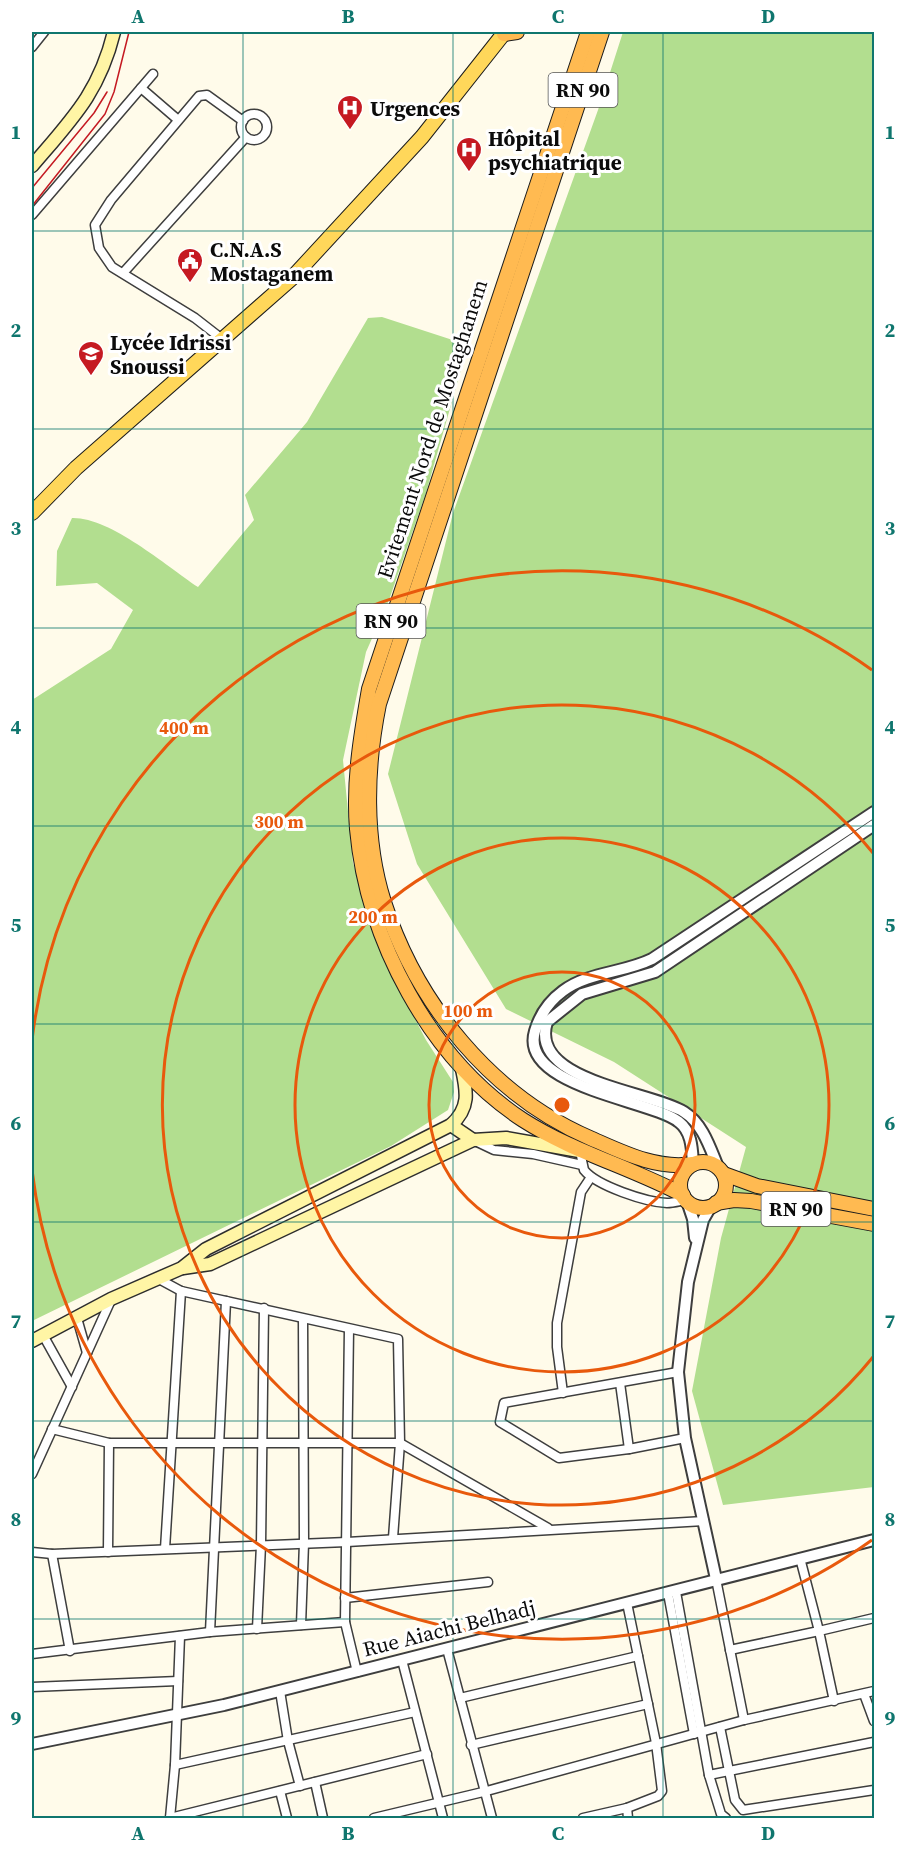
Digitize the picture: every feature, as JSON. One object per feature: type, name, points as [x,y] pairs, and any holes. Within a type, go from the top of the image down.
[{"type":"highway","name":"Evitement Nord de Mostaghanem","points":[[588,32],[369,689],[357,782],[357,828],[363,867],[374,909],[389,951],[413,999],[442,1046],[462,1070],[520,1118],[580,1156],[651,1178],[685,1198]]},
{"type":"highway","name":"Evitement Nord de Mostaghanem","points":[[602,32],[379,704],[371,744],[369,786],[374,856],[384,902],[423,986],[462,1042],[496,1077],[523,1100],[559,1124],[578,1133],[617,1150],[661,1164],[674,1167],[693,1164]]},
{"type":"highway","points":[[706,1162],[721,1170],[725,1193],[714,1205],[698,1207],[685,1198],[681,1177],[693,1164],[706,1162]]},
{"type":"highway","name":"RN 90","points":[[721,1170],[757,1186],[874,1209]]},
{"type":"highway","name":"RN 90","points":[[714,1205],[734,1200],[752,1201],[874,1224]]},
{"type":"main road","points":[[32,166],[86,101],[105,66],[114,32]]},
{"type":"main road","points":[[32,513],[76,468],[291,279],[422,137],[506,32]]},
{"type":"main road","points":[[182,1268],[206,1249],[451,1125],[466,1105],[466,1089],[462,1070]]},
{"type":"main road","points":[[451,1125],[473,1140]]},
{"type":"main road","points":[[37,1338],[157,1278],[182,1268],[210,1264],[473,1140],[506,1138],[580,1156]]},
{"type":"street","points":[[32,47],[44,32]]},
{"type":"street","points":[[32,215],[153,74]]},
{"type":"street","points":[[141,88],[177,119]]},
{"type":"street","points":[[222,339],[195,318],[112,267],[99,248],[95,225],[111,200],[177,119],[202,95],[243,121]]},
{"type":"street","points":[[257,114],[264,118],[267,126],[265,135],[258,140],[246,137],[241,129],[243,121],[249,115],[257,114]]},
{"type":"street","points":[[123,273],[246,137]]},
{"type":"street","points":[[693,1164],[690,1138],[679,1122],[586,1088],[546,1064],[535,1049],[533,1037],[538,1018],[548,1004],[563,990],[578,982],[634,968],[652,959],[874,812]]},
{"type":"street","points":[[721,1170],[699,1126],[682,1111],[586,1077],[555,1058],[545,1041],[547,1022],[582,994],[656,972],[874,825]]},
{"type":"street","points":[[580,1156],[591,1177],[604,1184],[656,1201],[668,1203],[685,1198],[693,1219],[696,1245]]},
{"type":"street","points":[[563,1393],[556,1347],[557,1323],[581,1192],[591,1177]]},
{"type":"street","points":[[714,1205],[703,1220],[696,1245],[688,1282],[678,1371],[685,1438],[744,1720]]},
{"type":"street","points":[[157,1278],[181,1291],[398,1339],[399,1443],[393,1538]]},
{"type":"street","points":[[165,1549],[181,1291]]},
{"type":"street","points":[[32,1474],[111,1299]]},
{"type":"street","points":[[210,1632],[226,1301]]},
{"type":"street","points":[[257,1629],[261,1545],[264,1308]]},
{"type":"street","points":[[77,1318],[87,1353]]},
{"type":"street","points":[[301,1626],[304,1543],[303,1319]]},
{"type":"street","points":[[349,1329],[345,1622],[357,1672]]},
{"type":"street","points":[[37,1338],[72,1387]]},
{"type":"street","points":[[678,1371],[504,1403],[500,1422],[559,1458],[629,1449],[685,1438]]},
{"type":"street","points":[[620,1383],[629,1449]]},
{"type":"street","points":[[52,1429],[109,1443],[399,1443],[549,1529]]},
{"type":"street","points":[[108,1552],[109,1443]]},
{"type":"street","points":[[32,1552],[52,1554],[347,1542],[704,1521]]},
{"type":"street","name":"Rue Aiachi Belhadj","points":[[32,1744],[280,1691],[874,1540]]},
{"type":"street","points":[[52,1554],[70,1651]]},
{"type":"street","points":[[800,1558],[834,1701]]},
{"type":"street","points":[[345,1598],[488,1582]]},
{"type":"street","points":[[672,1593],[698,1733],[721,1814],[726,1818]]},
{"type":"street","points":[[583,1818],[627,1808],[658,1796],[662,1791],[656,1743],[627,1603]]},
{"type":"street","points":[[730,1650],[874,1618]]},
{"type":"street","points":[[32,1654],[210,1632],[345,1622]]},
{"type":"street","points":[[180,1636],[175,1765],[170,1818],[427,1754]]},
{"type":"street","points":[[447,1649],[483,1792],[492,1818]]},
{"type":"street","points":[[459,1698],[638,1656]]},
{"type":"street","points":[[402,1660],[443,1818]]},
{"type":"street","points":[[32,1687],[178,1681]]},
{"type":"street","points":[[280,1691],[288,1741],[300,1786]]},
{"type":"street","points":[[375,1818],[483,1792],[744,1720],[874,1691]]},
{"type":"street","points":[[864,1694],[874,1721]]},
{"type":"street","points":[[471,1745],[648,1704]]},
{"type":"street","points":[[175,1765],[415,1712]]},
{"type":"street","points":[[720,1727],[735,1800],[743,1810],[874,1790]]},
{"type":"street","points":[[710,1775],[874,1742]]},
{"type":"street","points":[[315,1782],[323,1818]]},
{"type":"street","points":[[280,1791],[287,1818]]},
{"type":"street","points":[[627,1808],[628,1818]]},
{"type":"green space","points":[[623,32],[874,32],[874,1487],[723,1505],[692,1391],[721,1238],[746,1147],[614,1062],[506,1009],[417,864],[388,774],[453,513],[598,110]]},
{"type":"green space","points":[[382,317],[468,345],[426,493],[389,600],[366,652],[343,760],[353,863],[389,969],[426,1040],[453,1082],[454,1092],[448,1110],[391,1146],[32,1321],[32,700],[111,649],[133,610],[97,583],[56,586],[57,551],[72,518],[87,520],[103,525],[137,544],[198,587],[254,520],[245,495],[307,422],[368,318]]},
{"type":"tram line","points":[[32,206],[105,114],[114,92],[129,32]]},
{"type":"tram line","points":[[32,188],[94,113],[107,92]]},
{"type":"place","name":"Urgences","points":[[350,131]]},
{"type":"place","name":"Hôpital psychiatrique","points":[[469,173]]},
{"type":"place","name":"C.N.A.S Mostaganem","points":[[190,284]]},
{"type":"place","name":"Lycée Idrissi Snoussi","points":[[91,377]]}]
